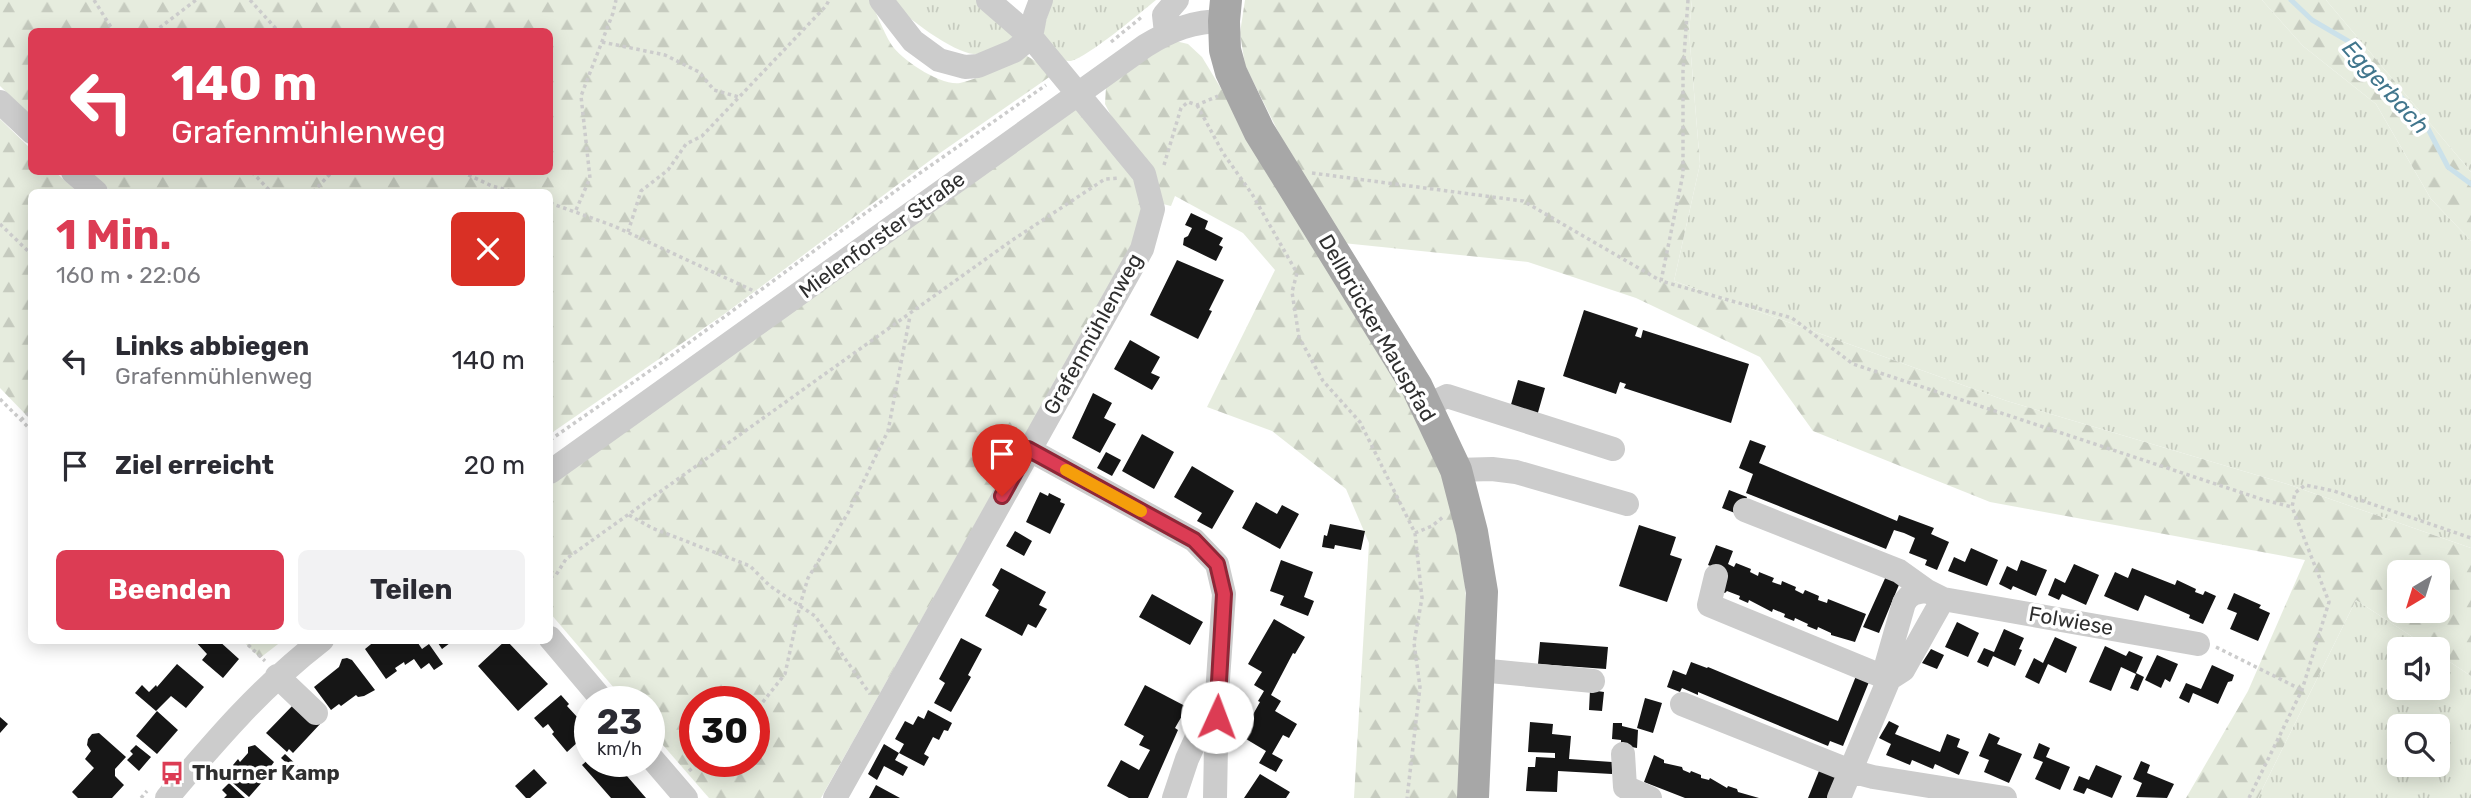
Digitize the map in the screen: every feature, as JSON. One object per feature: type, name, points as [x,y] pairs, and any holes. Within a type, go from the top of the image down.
[{"type":"main road","name":"Dellbrücker Mauspfad","points":[[1225,10],[1225,50],[1231,72],[1259,131],[1417,387],[1460,485],[1472,532],[1482,592],[1473,798]]},
{"type":"street","points":[[881,0],[913,41],[939,60],[955,66],[978,66],[1014,51],[1031,37],[1041,0]]},
{"type":"street","points":[[988,0],[1031,37],[1144,174],[1148,191]]},
{"type":"street","points":[[1166,33],[1164,15],[1177,0]]},
{"type":"street","name":"Mielenforster Straße","points":[[553,470],[772,313],[1071,85],[1166,33],[1203,21],[1225,10]]},
{"type":"street","points":[[0,102],[28,128]]},
{"type":"street","points":[[77,175],[93,189]]},
{"type":"street","name":"Grafenmühlenweg","points":[[835,798],[1142,249],[1153,209],[1148,191]]},
{"type":"street","points":[[1426,405],[1447,396],[1613,449]]},
{"type":"street","points":[[1028,449],[1194,540],[1217,564],[1224,594],[1217,694],[1215,798]]},
{"type":"street","points":[[1460,485],[1492,469],[1516,472],[1627,504]]},
{"type":"street","name":"Folwiese","points":[[1745,510],[1899,571],[1935,595],[2198,644]]},
{"type":"street","points":[[1716,576],[1709,605],[1889,679]]},
{"type":"street","points":[[1839,798],[1889,679],[1903,670],[1935,595],[1915,592],[1908,596],[1904,603],[1886,666],[1889,679]]},
{"type":"street","points":[[553,642],[590,686]]},
{"type":"street","points":[[167,798],[243,711],[279,675],[317,644]]},
{"type":"street","points":[[1479,670],[1593,681]]},
{"type":"street","points":[[279,675],[316,713]]},
{"type":"street","points":[[1174,798],[1187,759],[1217,694]]},
{"type":"street","points":[[1682,704],[1850,771],[2005,798]]},
{"type":"street","points":[[1623,754],[1625,788],[1650,798]]},
{"type":"street","points":[[665,774],[686,798]]},
{"type":"path","points":[[94,0],[112,28]]},
{"type":"path","points":[[159,28],[195,0]]},
{"type":"path","points":[[250,0],[275,28]]},
{"type":"path","points":[[576,210],[590,178],[581,96],[616,0]]},
{"type":"path","points":[[628,232],[641,191],[668,170],[687,144],[702,135],[829,0]]},
{"type":"path","points":[[1661,281],[1682,174],[1688,0]]},
{"type":"path","points":[[1102,49],[1145,14]]},
{"type":"path","points":[[602,42],[664,55],[699,72],[714,90],[739,97]]},
{"type":"path","points":[[553,438],[671,356],[1009,110],[1071,85]]},
{"type":"path","points":[[553,576],[566,559],[1011,241],[1105,179],[1127,177],[1148,191],[1168,155],[1181,108],[1188,102],[1197,105],[1223,153],[1252,194],[1297,273],[1292,292],[1298,337],[1323,381],[1360,422],[1415,533],[1422,598],[1414,643],[1420,687],[1407,798]]},
{"type":"path","points":[[1308,174],[1317,172],[1523,201],[1661,281],[1792,318],[1853,364],[2292,507]]},
{"type":"path","points":[[255,175],[268,189]]},
{"type":"path","points":[[316,189],[329,175]]},
{"type":"path","points":[[468,175],[504,189]]},
{"type":"path","points":[[553,203],[628,232],[757,292],[772,313]]},
{"type":"path","points":[[0,224],[28,251]]},
{"type":"path","points":[[770,693],[785,674],[808,578],[848,513],[888,431],[910,314]]},
{"type":"path","points":[[0,399],[28,426]]},
{"type":"path","points":[[21,420],[28,414]]},
{"type":"path","points":[[1415,533],[1432,526],[1460,485]]},
{"type":"path","points":[[2249,798],[2302,690],[2329,602],[2292,507],[2295,493],[2305,485],[2334,491],[2471,538]]},
{"type":"path","points":[[629,515],[652,528],[750,566],[770,586],[815,615],[872,696],[887,705]]},
{"type":"path","points":[[247,644],[279,675]]},
{"type":"path","points":[[2198,644],[2213,645],[2302,690]]},
{"type":"green space","points":[[0,0],[870,0],[896,50],[932,76],[960,83],[1019,56],[1027,56],[1055,73],[940,153],[723,315],[553,432],[553,189],[109,189],[92,175],[553,175],[553,28],[28,28],[28,113],[0,86]]},
{"type":"green space","points":[[891,0],[976,0],[1020,35],[984,52],[965,52],[930,33]]},
{"type":"green space","points":[[1052,0],[1156,0],[1101,43],[1079,58],[1068,61],[1047,49],[1043,31]]},
{"type":"green space","points":[[1245,0],[1692,0],[1689,32],[1700,164],[1674,281],[2007,401],[2287,484],[2471,548],[2471,676],[2450,662],[2450,637],[2413,637],[2391,623],[2450,623],[2450,560],[2387,560],[2387,620],[2356,600],[2258,798],[2186,798],[2248,691],[2305,560],[1990,502],[1813,431],[1760,357],[1636,298],[1528,262],[1333,242],[1245,65],[1240,33]]},
{"type":"green space","points":[[1692,0],[2262,0],[2303,46],[2376,104],[2431,199],[2471,241],[2471,548],[2287,484],[2007,401],[1674,281],[1700,164],[1689,32]]},
{"type":"green space","points":[[2262,0],[2326,0],[2471,172],[2471,241],[2431,199],[2376,104],[2303,46]]},
{"type":"green space","points":[[2326,0],[2471,0],[2471,172]]},
{"type":"green space","points":[[1171,40],[1188,44],[1202,57],[1396,376],[1424,427],[1446,478],[1460,539],[1466,613],[1466,687],[1460,798],[1354,798],[1369,543],[1346,489],[1272,431],[1207,407],[1275,270],[1243,233],[1175,196],[1171,206],[1155,202],[1105,104],[1106,87]]},
{"type":"green space","points":[[1080,108],[1120,157],[1137,186],[1142,214],[1132,245],[821,798],[709,798],[691,777],[770,777],[770,686],[679,686],[679,764],[665,747],[665,686],[612,686],[553,617],[553,484],[1073,109]]},
{"type":"green space","points":[[0,119],[28,146],[28,175],[58,175],[75,189],[28,189],[28,417],[0,388]]},
{"type":"green space","points":[[2356,600],[2387,620],[2387,623],[2413,637],[2387,637],[2387,700],[2450,700],[2450,662],[2471,676],[2471,798],[2258,798]]},
{"type":"green space","points":[[246,644],[278,644],[260,658]]},
{"type":"building","points":[[1191,213],[1208,221],[1205,229],[1223,238],[1219,245],[1223,247],[1216,261],[1183,245],[1184,238],[1192,228],[1185,225]]},
{"type":"building","points":[[1177,260],[1224,280],[1198,339],[1150,315]]},
{"type":"building","points":[[1584,310],[1638,328],[1635,336],[1641,338],[1643,330],[1749,364],[1731,423],[1624,388],[1626,384],[1620,382],[1616,394],[1563,376]]},
{"type":"building","points":[[1130,340],[1160,357],[1151,373],[1160,377],[1152,390],[1114,369]]},
{"type":"building","points":[[1518,380],[1545,388],[1537,416],[1510,408]]},
{"type":"building","points":[[1093,393],[1112,403],[1104,418],[1116,424],[1100,453],[1072,438]]},
{"type":"building","points":[[1142,434],[1174,452],[1154,489],[1122,471]]},
{"type":"building","points":[[1750,440],[1766,446],[1759,463],[1897,521],[1899,515],[1934,528],[1931,534],[1949,542],[1937,570],[1925,565],[1927,560],[1909,553],[1915,538],[1904,533],[1894,530],[1886,549],[1746,493],[1753,474],[1739,468]]},
{"type":"building","points":[[1106,452],[1121,460],[1112,476],[1097,468]]},
{"type":"building","points":[[1192,466],[1234,491],[1212,529],[1197,521],[1202,513],[1174,497]]},
{"type":"building","points":[[1729,490],[1747,497],[1740,515],[1722,508]]},
{"type":"building","points":[[1040,492],[1048,496],[1049,493],[1065,504],[1050,534],[1026,522]]},
{"type":"building","points":[[1256,502],[1277,514],[1282,505],[1299,514],[1280,549],[1242,528]]},
{"type":"building","points":[[1330,524],[1365,531],[1361,550],[1335,545],[1334,549],[1322,547]]},
{"type":"building","points":[[1639,525],[1676,537],[1670,555],[1682,559],[1667,602],[1619,586]]},
{"type":"building","points":[[1015,531],[1032,541],[1024,556],[1006,546]]},
{"type":"building","points":[[1716,545],[1733,551],[1728,564],[1734,567],[1736,563],[1751,569],[1750,572],[1758,576],[1759,572],[1774,578],[1772,582],[1781,585],[1782,581],[1796,587],[1795,590],[1803,594],[1805,590],[1819,596],[1818,600],[1827,603],[1828,599],[1866,614],[1855,642],[1831,635],[1818,627],[1817,630],[1807,626],[1808,624],[1795,618],[1794,621],[1784,617],[1785,614],[1773,609],[1772,612],[1749,600],[1748,603],[1739,599],[1740,596],[1727,591],[1725,593],[1716,590],[1723,571],[1708,565]]},
{"type":"building","points":[[1971,548],[1998,560],[1987,586],[1948,571],[1954,557],[1965,562]]},
{"type":"building","points":[[1281,560],[1313,572],[1304,597],[1314,601],[1308,616],[1280,605],[1284,596],[1270,591]]},
{"type":"building","points":[[2021,560],[2047,570],[2036,596],[2013,586],[2011,590],[1999,584],[2007,566],[2017,571]]},
{"type":"building","points":[[2074,564],[2099,575],[2086,605],[2062,594],[2059,600],[2048,595],[2055,578],[2065,583]]},
{"type":"building","points":[[1001,568],[1046,592],[1039,605],[1047,609],[1036,628],[1028,624],[1022,636],[985,616],[999,590],[992,585]]},
{"type":"building","points":[[2132,568],[2175,585],[2177,580],[2203,595],[2205,591],[2216,596],[2203,624],[2189,618],[2190,615],[2145,595],[2138,611],[2104,596],[2115,572],[2128,578]]},
{"type":"building","points":[[1887,574],[1901,580],[1879,633],[1863,627]]},
{"type":"building","points":[[2234,593],[2261,605],[2259,608],[2270,613],[2258,641],[2230,629],[2237,613],[2227,609]]},
{"type":"building","points":[[1152,594],[1203,622],[1190,645],[1139,617]]},
{"type":"building","points":[[1274,619],[1305,637],[1295,654],[1293,653],[1271,695],[1281,701],[1275,711],[1297,724],[1289,738],[1283,735],[1272,754],[1283,760],[1276,772],[1259,763],[1266,751],[1241,736],[1264,691],[1254,685],[1262,672],[1248,664]]},
{"type":"building","points":[[1957,622],[1979,633],[1968,657],[1945,647]]},
{"type":"building","points":[[2004,629],[2024,638],[2015,666],[1993,656],[1988,667],[1977,662],[1984,648],[1994,652]]},
{"type":"building","points":[[2055,637],[2077,647],[2066,673],[2048,664],[2039,684],[2025,677],[2034,658],[2043,663]]},
{"type":"building","points":[[961,638],[982,649],[968,675],[971,677],[951,712],[934,703],[945,683],[939,679]]},
{"type":"building","points":[[1540,642],[1608,647],[1606,669],[1538,664]]},
{"type":"building","points":[[198,644],[222,644],[239,659],[223,678],[202,660],[207,654]]},
{"type":"building","points":[[371,644],[419,644],[422,649],[429,644],[443,664],[434,670],[429,663],[421,669],[414,659],[395,668],[397,671],[386,679],[365,649]]},
{"type":"building","points":[[502,644],[510,644],[548,684],[518,711],[478,666]]},
{"type":"building","points":[[2105,646],[2126,656],[2129,651],[2143,657],[2136,673],[2144,677],[2138,691],[2130,688],[2136,674],[2121,667],[2111,691],[2089,682]]},
{"type":"building","points":[[1931,649],[1944,655],[1937,669],[1922,663]]},
{"type":"building","points":[[2157,655],[2178,664],[2170,682],[2165,679],[2161,688],[2145,680]]},
{"type":"building","points":[[342,659],[352,660],[375,690],[364,696],[356,695],[331,710],[314,687],[339,667]]},
{"type":"building","points":[[1691,662],[1838,721],[1858,671],[1871,677],[1843,746],[1830,741],[1828,746],[1698,692],[1698,695],[1682,688],[1680,692],[1667,687],[1673,670],[1686,675]]},
{"type":"building","points":[[177,664],[204,687],[186,708],[171,696],[156,711],[135,693],[142,685],[149,692],[156,685],[157,687]]},
{"type":"building","points":[[2212,665],[2234,675],[2218,704],[2193,693],[2189,703],[2179,698],[2186,683],[2201,689]]},
{"type":"building","points":[[1145,685],[1187,707],[1175,728],[1178,730],[1148,798],[1129,798],[1107,786],[1121,760],[1139,770],[1150,750],[1139,745],[1144,736],[1124,725]]},
{"type":"building","points":[[1590,690],[1604,692],[1602,711],[1589,710]]},
{"type":"building","points":[[561,695],[574,714],[574,746],[567,752],[552,734],[554,732],[548,724],[543,728],[534,718]]},
{"type":"building","points":[[1645,698],[1662,703],[1653,733],[1637,728]]},
{"type":"building","points":[[297,701],[321,723],[293,753],[289,749],[287,752],[266,733]]},
{"type":"building","points":[[928,710],[952,723],[948,731],[944,730],[939,740],[933,737],[924,754],[929,757],[924,766],[899,753],[904,744],[895,739],[905,721],[913,725],[918,716],[924,719]]},
{"type":"building","points":[[157,711],[178,730],[157,754],[136,736]]},
{"type":"building","points":[[0,717],[8,724],[0,733]]},
{"type":"building","points":[[1889,721],[1899,726],[1895,734],[1940,752],[1947,734],[1960,739],[1957,747],[1969,752],[1959,775],[1935,764],[1933,769],[1912,760],[1910,765],[1886,755],[1891,744],[1879,738]]},
{"type":"building","points":[[1530,722],[1553,724],[1552,734],[1571,736],[1569,759],[1612,762],[1612,774],[1558,771],[1557,792],[1526,791],[1528,767],[1535,767],[1536,757],[1555,758],[1555,753],[1528,752]]},
{"type":"building","points":[[1613,723],[1622,723],[1622,726],[1638,730],[1637,748],[1621,745],[1621,740],[1612,739]]},
{"type":"building","points":[[99,733],[126,757],[115,769],[115,776],[124,785],[112,798],[78,798],[72,792],[94,768],[85,759],[91,751],[87,745],[88,739],[92,734]]},
{"type":"building","points":[[1989,733],[2000,738],[1997,744],[2022,754],[2009,783],[1984,772],[1989,760],[1979,756]]},
{"type":"building","points":[[2039,743],[2050,748],[2046,757],[2070,767],[2060,790],[2035,779],[2043,762],[2033,758]]},
{"type":"building","points":[[884,744],[899,753],[895,760],[908,767],[903,776],[884,766],[877,780],[868,774]]},
{"type":"building","points":[[136,745],[151,757],[139,771],[127,760]]},
{"type":"building","points":[[255,745],[274,762],[262,779],[264,780],[249,797],[227,778],[238,759],[240,762],[248,753],[248,747]]},
{"type":"building","points":[[285,754],[300,768],[296,772],[281,758]]},
{"type":"building","points":[[1654,755],[1664,760],[1664,763],[1682,767],[1690,773],[1691,771],[1701,775],[1701,778],[1710,778],[1727,788],[1728,786],[1759,798],[1685,798],[1644,782]]},
{"type":"building","points":[[2141,761],[2150,765],[2147,773],[2174,784],[2167,798],[2136,797],[2142,783],[2133,779]]},
{"type":"building","points":[[2096,765],[2122,776],[2112,798],[2087,788],[2084,794],[2073,790],[2079,776],[2089,780]]},
{"type":"building","points":[[1821,766],[1838,772],[1828,798],[1808,798]]},
{"type":"building","points":[[534,769],[547,783],[530,798],[526,798],[515,786]]},
{"type":"building","points":[[1260,774],[1290,792],[1286,798],[1244,798]]},
{"type":"building","points":[[593,777],[628,777],[646,798],[611,798]]},
{"type":"building","points":[[229,783],[245,798],[224,798],[227,795],[222,790]]},
{"type":"building","points":[[876,785],[900,798],[869,798]]},
{"type":"waterway","name":"Eggerbach","points":[[2291,0],[2312,20],[2348,41],[2425,123],[2448,167],[2471,184]]},
{"type":"slow traffic","points":[[1066,470],[1141,511]]},
{"type":"place","name":"Thurner Kamp","points":[[172,773]]},
{"type":"route","points":[[1002,496],[1028,449],[1194,540],[1217,564],[1224,594],[1217,717]]}]
